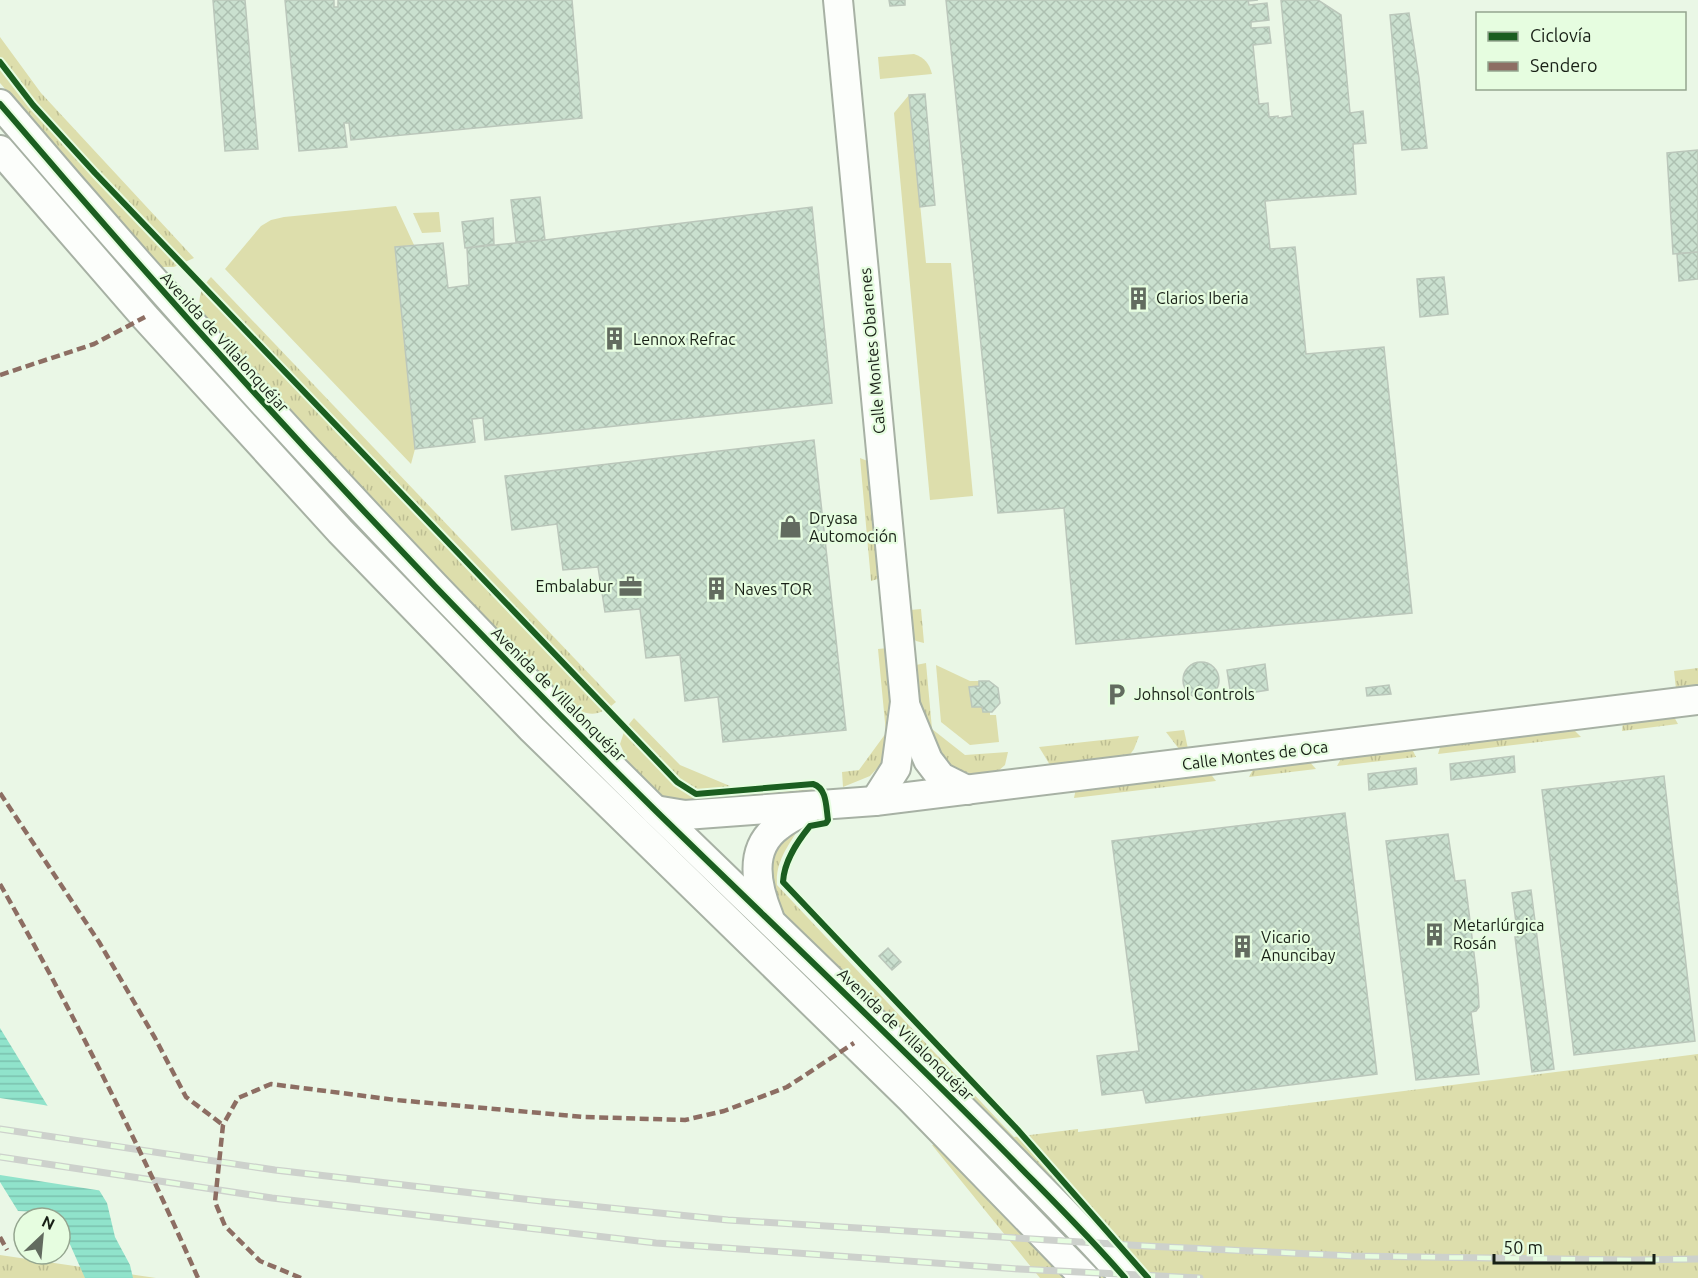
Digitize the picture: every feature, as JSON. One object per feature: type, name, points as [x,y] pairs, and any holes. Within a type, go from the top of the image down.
[{"type":"street","name":"Calle Montes Obarenes","points":[[838,0],[905,702],[915,733],[928,760],[941,777],[967,790]]},
{"type":"street","name":"Avenida de Villalonquéjar","points":[[0,105],[116,241],[366,516],[446,600],[655,810],[917,1063],[1054,1202],[1125,1278]]},
{"type":"street","points":[[0,150],[145,317],[340,531],[532,729],[911,1099],[1085,1278]]},
{"type":"street","name":"Calle Montes de Oca","points":[[655,810],[685,815],[875,801],[1698,700]]},
{"type":"street","name":"Calle Montes Obarenes","points":[[875,801],[896,768],[905,702]]},
{"type":"street","name":"Calle Montes de Oca","points":[[771,922],[759,892],[760,853],[764,842],[778,826],[811,807]]},
{"type":"green space","points":[[0,37],[41,93],[194,258],[174,267],[161,267],[150,256],[0,83]]},
{"type":"green space","points":[[914,54],[926,61],[932,74],[880,79],[878,57]]},
{"type":"green space","points":[[909,95],[926,263],[951,263],[973,496],[930,500],[894,113]]},
{"type":"green space","points":[[0,123],[1109,1278],[1104,1278],[928,1094],[584,762],[337,507],[211,370],[17,148],[0,127]]},
{"type":"green space","points":[[396,206],[414,245],[396,247],[415,449],[411,464],[225,269],[261,226],[271,220]]},
{"type":"green space","points":[[439,212],[441,232],[422,233],[413,213]]},
{"type":"green space","points":[[211,277],[616,702],[604,711],[593,714],[567,705],[306,432],[200,311],[201,293]]},
{"type":"green space","points":[[860,458],[870,462],[881,578],[871,581]]},
{"type":"green space","points":[[921,609],[924,643],[913,638],[910,610]]},
{"type":"green space","points":[[888,648],[894,712],[883,762],[870,776],[843,787],[842,772],[859,770],[886,733],[878,649]]},
{"type":"green space","points":[[926,663],[932,729],[965,755],[1008,752],[1005,765],[997,772],[972,774],[954,768],[940,757],[921,710],[916,665]]},
{"type":"green space","points":[[936,665],[970,681],[979,681],[979,686],[969,687],[972,707],[982,707],[990,712],[990,715],[996,715],[999,742],[970,745],[941,722]]},
{"type":"green space","points":[[1698,668],[1698,686],[1676,689],[1674,671]]},
{"type":"green space","points":[[1673,715],[1678,724],[1622,731],[1623,722]]},
{"type":"green space","points":[[634,718],[680,765],[749,794],[812,789],[814,794],[684,803],[663,799],[630,766],[620,744],[625,729]]},
{"type":"green space","points":[[1571,727],[1581,737],[1438,754],[1441,744]]},
{"type":"green space","points":[[1184,730],[1188,749],[1179,749],[1166,732]]},
{"type":"green space","points":[[1139,736],[1129,756],[1050,765],[1039,747]]},
{"type":"green space","points":[[1411,747],[1416,757],[1337,766],[1343,755]]},
{"type":"green space","points":[[1308,760],[1316,769],[1249,777],[1255,766]]},
{"type":"green space","points":[[1209,772],[1216,781],[1074,798],[1076,788]]},
{"type":"green space","points":[[802,824],[781,860],[777,885],[1014,1137],[1078,1129],[1078,1132],[1698,1054],[1698,1278],[1040,1278],[932,1145],[1010,1137],[779,911],[767,895],[771,849]]},
{"type":"green space","points":[[0,1255],[12,1257],[12,1266],[72,1266],[156,1278],[0,1278]]},
{"type":"water","points":[[0,1028],[107,1203],[115,1237],[130,1265],[133,1278],[85,1278],[72,1249],[72,1206],[15,1206],[0,1182]]},
{"type":"pier","points":[[0,1098],[50,1106],[103,1191],[0,1175]]},
{"type":"building","points":[[213,0],[245,0],[258,149],[225,151]]},
{"type":"building","points":[[285,0],[334,0],[334,7],[338,7],[338,0],[572,0],[582,118],[351,140],[349,123],[344,123],[347,147],[299,151]]},
{"type":"building","points":[[889,0],[905,0],[905,5],[890,6]]},
{"type":"building","name":"Clarios Iberia","points":[[946,0],[1258,0],[1248,1],[1249,5],[1267,3],[1269,20],[1251,22],[1251,28],[1269,27],[1271,43],[1253,45],[1259,104],[1268,103],[1269,117],[1278,116],[1278,118],[1292,116],[1281,0],[1318,0],[1341,15],[1350,113],[1363,111],[1366,143],[1353,144],[1356,194],[1265,201],[1270,249],[1295,247],[1306,354],[1384,347],[1412,613],[1076,644],[1064,508],[998,513]]},
{"type":"building","points":[[1409,13],[1427,148],[1402,150],[1390,15]]},
{"type":"building","points":[[925,94],[935,205],[920,207],[909,95]]},
{"type":"building","points":[[1698,150],[1698,252],[1673,254],[1667,153]]},
{"type":"building","points":[[540,197],[545,240],[516,242],[511,200]]},
{"type":"building","name":"Lennox Refrac","points":[[812,207],[832,403],[485,440],[483,418],[472,419],[475,442],[415,449],[395,247],[443,243],[448,288],[469,285],[467,248]]},
{"type":"building","points":[[493,218],[494,244],[465,248],[462,222]]},
{"type":"building","points":[[1698,252],[1698,279],[1679,281],[1677,254]]},
{"type":"building","points":[[1444,277],[1448,314],[1420,317],[1417,279]]},
{"type":"building","name":"Naves TOR","points":[[814,440],[846,730],[723,742],[718,697],[685,701],[680,655],[646,658],[640,609],[605,612],[598,567],[563,570],[557,524],[512,530],[505,476]]},
{"type":"building","points":[[1201,662],[1214,667],[1219,680],[1214,693],[1201,698],[1188,693],[1183,680],[1188,667]]},
{"type":"building","points":[[1265,664],[1268,690],[1231,696],[1227,670]]},
{"type":"building","points":[[979,681],[989,681],[998,688],[1000,703],[992,712],[983,712],[982,707],[972,707],[969,687],[979,686]]},
{"type":"building","points":[[1389,685],[1391,694],[1367,696],[1366,688]]},
{"type":"building","points":[[1514,756],[1515,772],[1451,780],[1450,764]]},
{"type":"building","points":[[1416,768],[1417,784],[1369,790],[1368,774]]},
{"type":"building","points":[[1664,776],[1695,1041],[1574,1055],[1542,790]]},
{"type":"building","name":"Vicario Anuncibay","points":[[1345,813],[1377,1074],[1146,1103],[1143,1090],[1102,1095],[1097,1056],[1139,1051],[1112,841]]},
{"type":"building","name":"Metarlúrgica Rosán","points":[[1448,834],[1455,881],[1465,880],[1478,986],[1479,1007],[1476,1011],[1471,1012],[1479,1074],[1416,1080],[1386,841]]},
{"type":"building","points":[[1531,890],[1554,1069],[1532,1072],[1515,937],[1518,937],[1512,893]]},
{"type":"building","points":[[888,948],[901,962],[892,970],[879,956]]},
{"type":"railway","points":[[0,1129],[275,1170],[728,1220],[1146,1246],[1353,1256],[1698,1259]]},
{"type":"railway","points":[[0,1157],[272,1198],[656,1243],[1019,1269],[1200,1278]]},
{"type":"marked path","points":[[0,375],[94,344],[145,317]]},
{"type":"marked path","points":[[0,793],[99,942],[155,1038],[186,1097],[223,1125]]},
{"type":"marked path","points":[[0,884],[104,1079],[198,1278]]},
{"type":"marked path","points":[[301,1278],[260,1261],[225,1226],[215,1202],[223,1125],[238,1098],[271,1084],[396,1100],[584,1117],[685,1120],[724,1111],[787,1087],[854,1043]]},
{"type":"marked path","points":[[0,1237],[7,1250]]},
{"type":"cycle path","points":[[0,62],[33,105],[95,173],[677,782],[696,794],[813,784],[821,789],[828,820],[826,823],[810,826],[800,839],[789,859],[783,882],[1017,1129],[1148,1278]]},
{"type":"cycle path","points":[[0,104],[239,376],[486,640],[656,811],[964,1110],[1097,1246],[1125,1278]]},
{"type":"place","name":"Clarios Iberia","points":[[1138,298]]},
{"type":"place","name":"Lennox Refrac","points":[[615,339]]},
{"type":"place","name":"Dryasa Automoción","points":[[791,527]]},
{"type":"place","name":"Embalabur","points":[[631,586]]},
{"type":"place","name":"Naves TOR","points":[[716,589]]},
{"type":"place","name":"Johnsol Controls","points":[[1116,694]]},
{"type":"place","name":"Metarlúrgica Rosán","points":[[1435,934]]},
{"type":"place","name":"Vicario Anuncibay","points":[[1243,946]]}]
